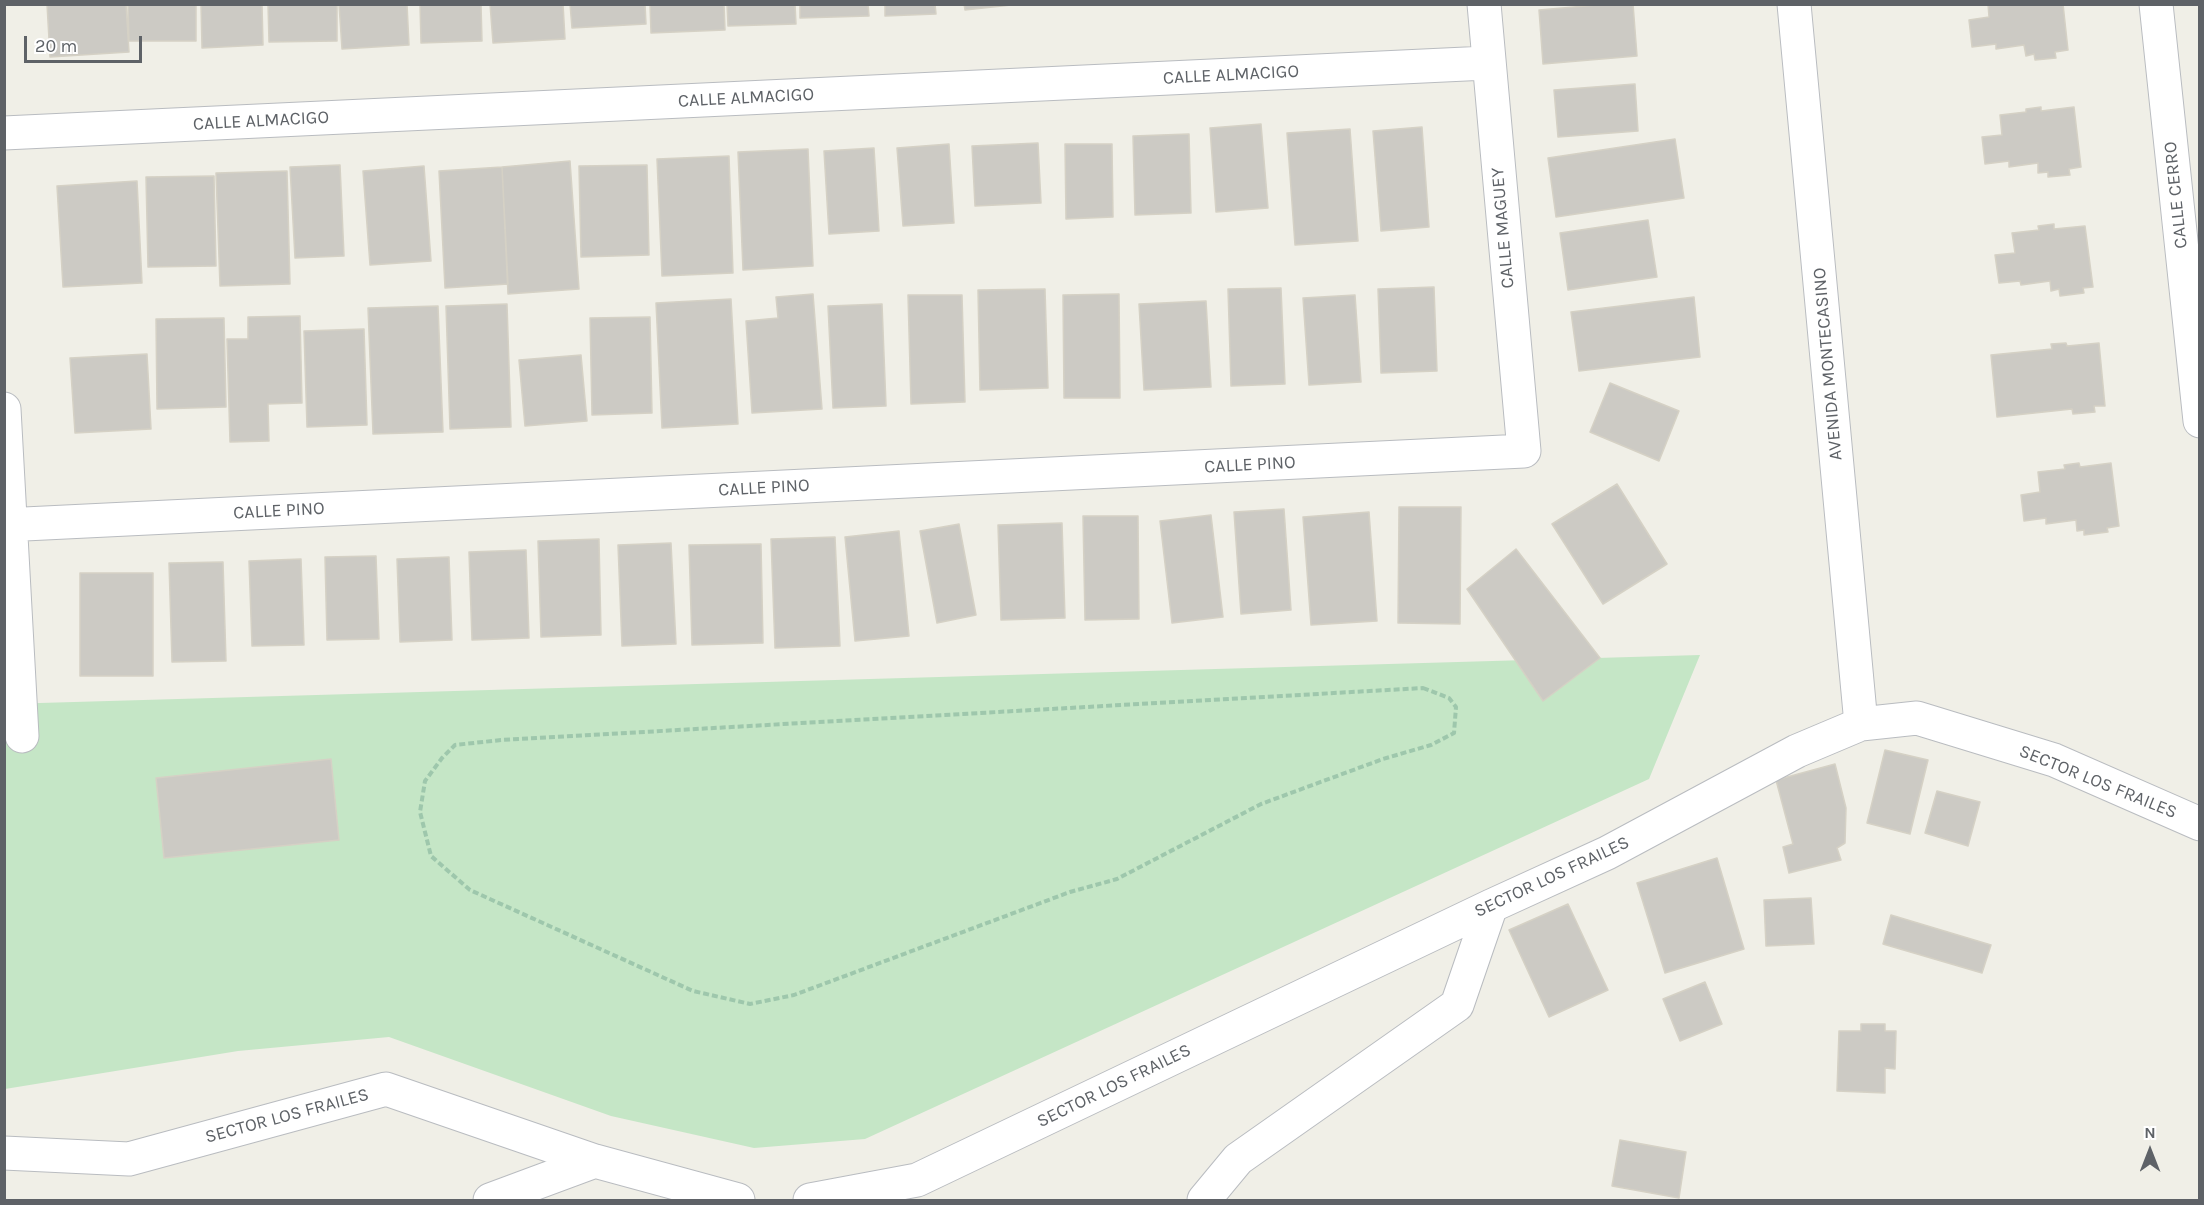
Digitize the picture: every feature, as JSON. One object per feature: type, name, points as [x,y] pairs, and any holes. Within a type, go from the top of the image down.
[{"type":"street","name":"CALLE MAGUEY","points":[[1484,4],[1524,452]]},
{"type":"street","name":"AVENIDA MONTECASINO","points":[[1794,4],[1861,724]]},
{"type":"street","name":"CALLE CERRO","points":[[2156,4],[2199,421]]},
{"type":"street","name":"CALLE ALMACIGO","points":[[4,133],[1488,63]]},
{"type":"street","points":[[4,409],[7,524],[22,736]]},
{"type":"street","name":"CALLE PINO","points":[[7,524],[1524,452]]},
{"type":"street","name":"SECTOR LOS FRAILES","points":[[810,1200],[922,1190],[1491,906],[1607,853],[1797,751],[1861,724],[1917,718],[2054,760],[2199,824]]},
{"type":"street","points":[[1204,1200],[1238,1159],[1457,1005],[1491,906]]},
{"type":"street","name":"SECTOR LOS FRAILES","points":[[4,1153],[129,1159],[386,1089],[595,1161],[738,1200]]},
{"type":"street","points":[[489,1200],[595,1161]]},
{"type":"path","points":[[1423,688],[1449,698],[1456,707],[1454,733],[1431,745],[1383,759],[1261,804],[1117,879],[1070,892],[794,995],[750,1004],[693,991],[470,890],[431,856],[420,812],[425,781],[455,745],[501,740],[1423,688]]},
{"type":"green space","points":[[1700,655],[1649,779],[865,1139],[754,1148],[611,1116],[389,1037],[238,1051],[5,1089],[5,704]]},
{"type":"building","points":[[47,4],[126,4],[129,52],[50,57]]},
{"type":"building","points":[[128,4],[196,4],[196,41],[129,41]]},
{"type":"building","points":[[201,4],[262,4],[263,45],[202,48]]},
{"type":"building","points":[[268,4],[337,4],[337,41],[269,42]]},
{"type":"building","points":[[339,4],[407,4],[409,45],[342,49]]},
{"type":"building","points":[[420,4],[481,4],[482,41],[421,43]]},
{"type":"building","points":[[490,4],[563,4],[565,39],[493,43]]},
{"type":"building","points":[[570,4],[645,4],[646,24],[572,28]]},
{"type":"building","points":[[650,4],[724,4],[725,30],[651,33]]},
{"type":"building","points":[[727,4],[795,4],[796,24],[728,26]]},
{"type":"building","points":[[800,4],[868,4],[869,16],[800,18]]},
{"type":"building","points":[[885,4],[935,4],[936,14],[885,16]]},
{"type":"building","points":[[964,4],[1011,4],[1011,5],[965,10]]},
{"type":"building","points":[[1633,4],[1637,56],[1543,64],[1539,10]]},
{"type":"building","points":[[1988,4],[2063,4],[2068,50],[2055,52],[2056,58],[2035,60],[2034,54],[2026,56],[2024,45],[1996,49],[1996,44],[1972,47],[1969,20],[1989,17]]},
{"type":"building","points":[[1635,84],[1638,131],[1558,137],[1554,90]]},
{"type":"building","points":[[2041,107],[2041,111],[2074,107],[2081,167],[2069,169],[2070,175],[2048,177],[2048,172],[2038,173],[2038,163],[2009,167],[2009,161],[1985,164],[1982,137],[2002,135],[2000,115],[2026,112],[2026,109]]},
{"type":"building","points":[[1261,124],[1268,208],[1216,212],[1210,128]]},
{"type":"building","points":[[1422,127],[1429,227],[1381,231],[1373,131]]},
{"type":"building","points":[[1350,129],[1358,241],[1295,245],[1287,133]]},
{"type":"building","points":[[1189,134],[1191,213],[1135,215],[1133,136]]},
{"type":"building","points":[[1675,139],[1684,198],[1556,217],[1548,158]]},
{"type":"building","points":[[1038,143],[1041,203],[975,206],[972,146]]},
{"type":"building","points":[[949,144],[954,223],[903,226],[897,148]]},
{"type":"building","points":[[1065,144],[1112,144],[1113,217],[1066,219]]},
{"type":"building","points":[[874,148],[879,231],[829,234],[824,151]]},
{"type":"building","points":[[808,149],[813,266],[743,270],[738,152]]},
{"type":"building","points":[[729,156],[733,273],[662,276],[657,159]]},
{"type":"building","points":[[570,161],[579,289],[508,294],[502,167]]},
{"type":"building","points":[[340,165],[344,256],[295,258],[290,167]]},
{"type":"building","points":[[647,165],[649,255],[581,257],[579,166]]},
{"type":"building","points":[[424,166],[431,261],[370,265],[363,171]]},
{"type":"building","points":[[502,167],[508,284],[445,288],[439,171]]},
{"type":"building","points":[[287,171],[290,284],[220,286],[216,173]]},
{"type":"building","points":[[214,176],[216,266],[148,267],[146,177]]},
{"type":"building","points":[[137,181],[142,283],[63,287],[57,186]]},
{"type":"building","points":[[1648,220],[1657,277],[1568,290],[1560,233]]},
{"type":"building","points":[[2054,224],[2054,229],[2085,226],[2093,287],[2083,288],[2084,293],[2060,296],[2059,289],[2051,291],[2050,281],[2021,285],[2020,281],[1999,283],[1995,255],[2015,253],[2012,233],[2039,230],[2038,226]]},
{"type":"building","points":[[1434,287],[1437,371],[1381,373],[1378,289]]},
{"type":"building","points":[[1281,288],[1285,384],[1231,386],[1228,289]]},
{"type":"building","points":[[1045,289],[1048,388],[980,390],[978,290]]},
{"type":"building","points":[[813,294],[822,409],[752,413],[746,321],[778,318],[776,297]]},
{"type":"building","points":[[1119,294],[1120,398],[1064,398],[1063,295]]},
{"type":"building","points":[[908,295],[962,295],[965,402],[911,404]]},
{"type":"building","points":[[1355,295],[1361,382],[1309,385],[1303,298]]},
{"type":"building","points":[[1694,297],[1700,357],[1579,371],[1571,312]]},
{"type":"building","points":[[731,299],[738,424],[662,428],[656,303]]},
{"type":"building","points":[[1206,301],[1211,387],[1144,390],[1139,304]]},
{"type":"building","points":[[507,304],[511,427],[450,429],[446,306]]},
{"type":"building","points":[[882,304],[886,406],[833,408],[828,306]]},
{"type":"building","points":[[438,306],[443,432],[373,434],[368,308]]},
{"type":"building","points":[[300,316],[302,403],[268,404],[269,441],[230,442],[227,339],[248,339],[248,317]]},
{"type":"building","points":[[650,317],[652,413],[592,415],[590,318]]},
{"type":"building","points":[[224,318],[226,407],[157,409],[156,319]]},
{"type":"building","points":[[364,329],[367,425],[307,427],[304,331]]},
{"type":"building","points":[[2066,343],[2067,346],[2099,343],[2105,406],[2094,406],[2095,412],[2073,414],[2072,409],[1997,417],[1991,355],[2052,349],[2051,344]]},
{"type":"building","points":[[147,354],[151,429],[75,433],[70,358]]},
{"type":"building","points":[[581,355],[587,421],[525,426],[519,360]]},
{"type":"building","points":[[1610,383],[1679,411],[1659,461],[1590,432]]},
{"type":"building","points":[[2079,463],[2080,467],[2111,463],[2119,526],[2107,528],[2108,532],[2084,535],[2084,530],[2077,531],[2076,520],[2046,524],[2046,518],[2024,521],[2021,495],[2040,492],[2038,472],[2065,469],[2064,465]]},
{"type":"building","points":[[1617,484],[1667,564],[1603,604],[1552,524]]},
{"type":"building","points":[[1399,507],[1461,507],[1460,624],[1398,623]]},
{"type":"building","points":[[1284,509],[1291,610],[1241,614],[1234,512]]},
{"type":"building","points":[[1369,512],[1377,621],[1311,625],[1303,517]]},
{"type":"building","points":[[1211,515],[1223,617],[1172,623],[1160,521]]},
{"type":"building","points":[[1083,516],[1138,516],[1139,619],[1085,620]]},
{"type":"building","points":[[1062,523],[1065,618],[1001,620],[998,525]]},
{"type":"building","points":[[959,524],[976,615],[937,623],[920,531]]},
{"type":"building","points":[[899,531],[909,636],[855,641],[845,537]]},
{"type":"building","points":[[835,537],[840,646],[775,648],[771,539]]},
{"type":"building","points":[[599,539],[601,635],[541,637],[538,541]]},
{"type":"building","points":[[671,543],[676,644],[622,646],[618,545]]},
{"type":"building","points":[[761,544],[763,643],[692,645],[689,545]]},
{"type":"building","points":[[1516,549],[1600,658],[1543,701],[1467,589]]},
{"type":"building","points":[[526,550],[529,638],[472,640],[469,552]]},
{"type":"building","points":[[376,556],[379,639],[327,640],[325,557]]},
{"type":"building","points":[[449,557],[452,640],[400,642],[397,559]]},
{"type":"building","points":[[301,559],[304,645],[252,646],[249,561]]},
{"type":"building","points":[[223,562],[226,661],[172,662],[169,563]]},
{"type":"building","points":[[80,573],[153,573],[153,676],[80,676]]},
{"type":"building","points":[[1885,750],[1928,760],[1910,834],[1867,823]]},
{"type":"building","points":[[331,759],[339,840],[164,858],[156,778]]},
{"type":"building","points":[[1835,764],[1846,808],[1845,843],[1837,848],[1841,860],[1789,873],[1783,847],[1793,844],[1776,780]]},
{"type":"building","points":[[1937,791],[1980,802],[1968,846],[1925,833]]},
{"type":"building","points":[[1717,858],[1744,949],[1665,973],[1637,883]]},
{"type":"building","points":[[1811,898],[1814,944],[1766,946],[1764,900]]},
{"type":"building","points":[[1568,904],[1608,990],[1549,1017],[1509,930]]},
{"type":"building","points":[[1891,915],[1991,945],[1982,973],[1883,944]]},
{"type":"building","points":[[1705,982],[1722,1024],[1680,1041],[1663,999]]},
{"type":"building","points":[[1861,1024],[1885,1024],[1885,1031],[1896,1031],[1895,1069],[1885,1068],[1885,1093],[1837,1091],[1839,1031],[1861,1031]]},
{"type":"building","points":[[1620,1140],[1686,1152],[1679,1198],[1612,1186]]}]
